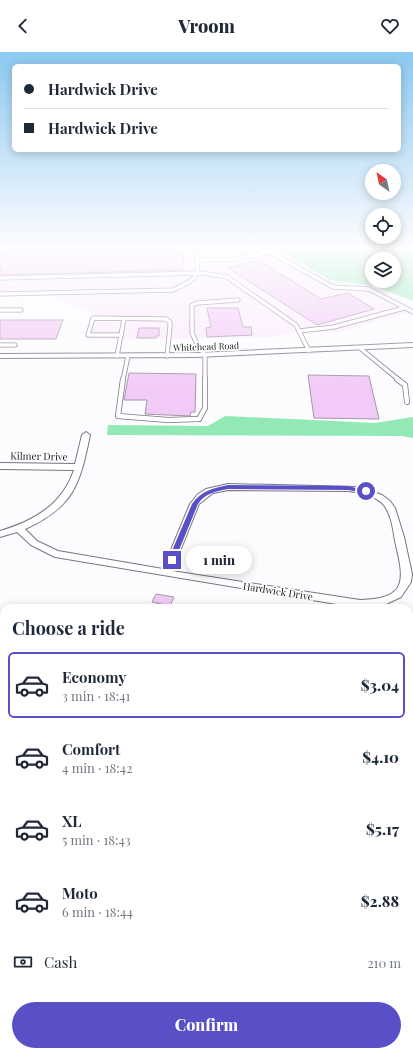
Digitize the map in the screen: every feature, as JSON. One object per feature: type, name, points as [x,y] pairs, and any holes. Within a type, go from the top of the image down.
[{"type":"street","name":"Whitehead Road","points":[[0,356],[205,355],[413,345]]},
{"type":"street","points":[[0,534],[18,528],[39,518],[56,506],[71,488],[86,435]]},
{"type":"street","name":"Kilmer Drive","points":[[0,466],[77,467]]},
{"type":"street","name":"Hardwick Drive","points":[[18,528],[34,543],[55,554],[166,573],[365,604],[381,602],[398,595],[404,589],[407,582],[407,574],[391,509],[387,503],[373,494],[348,488],[228,487],[212,490],[199,498],[195,504],[166,573]]},
{"type":"lane","points":[[254,296],[296,325],[309,351]]},
{"type":"lane","points":[[382,296],[413,312]]},
{"type":"lane","points":[[128,356],[121,388],[118,416],[168,420],[199,419],[205,408],[205,355],[197,344],[192,333],[192,305],[238,300]]},
{"type":"lane","points":[[299,331],[334,328],[404,308]]},
{"type":"lane","points":[[0,310],[21,310]]},
{"type":"lane","points":[[121,335],[88,335],[93,318],[162,318],[170,322],[170,336],[166,348],[167,356]]},
{"type":"lane","points":[[117,356],[124,319]]},
{"type":"lane","points":[[0,345],[15,344]]},
{"type":"lane","points":[[360,348],[405,385],[407,402]]},
{"type":"shaded area","points":[[53,296],[391,296],[413,308],[413,311],[340,332],[297,332],[271,337],[86,340],[94,314]]},
{"type":"green space","points":[[400,296],[413,296],[413,301]]},
{"type":"green space","points":[[225,416],[375,423],[413,417],[413,438],[402,436],[107,435],[108,425],[208,426]]},
{"type":"building","points":[[271,296],[316,296],[321,299],[335,296],[353,296],[374,309],[317,325]]},
{"type":"building","points":[[207,308],[238,308],[243,327],[251,327],[252,335],[207,337],[206,328],[211,327]]},
{"type":"building","points":[[0,320],[63,320],[56,339],[0,339]]},
{"type":"building","points":[[139,328],[159,328],[159,336],[156,336],[156,338],[137,338]]},
{"type":"building","points":[[129,373],[196,374],[195,412],[191,412],[190,416],[145,414],[147,400],[124,400]]},
{"type":"building","points":[[308,375],[369,376],[379,419],[314,418]]},
{"type":"building","points":[[156,594],[174,597],[171,604],[152,602]]},
{"type":"route","points":[[172,560],[195,504],[199,498],[212,490],[228,487],[348,488],[366,491]]}]
